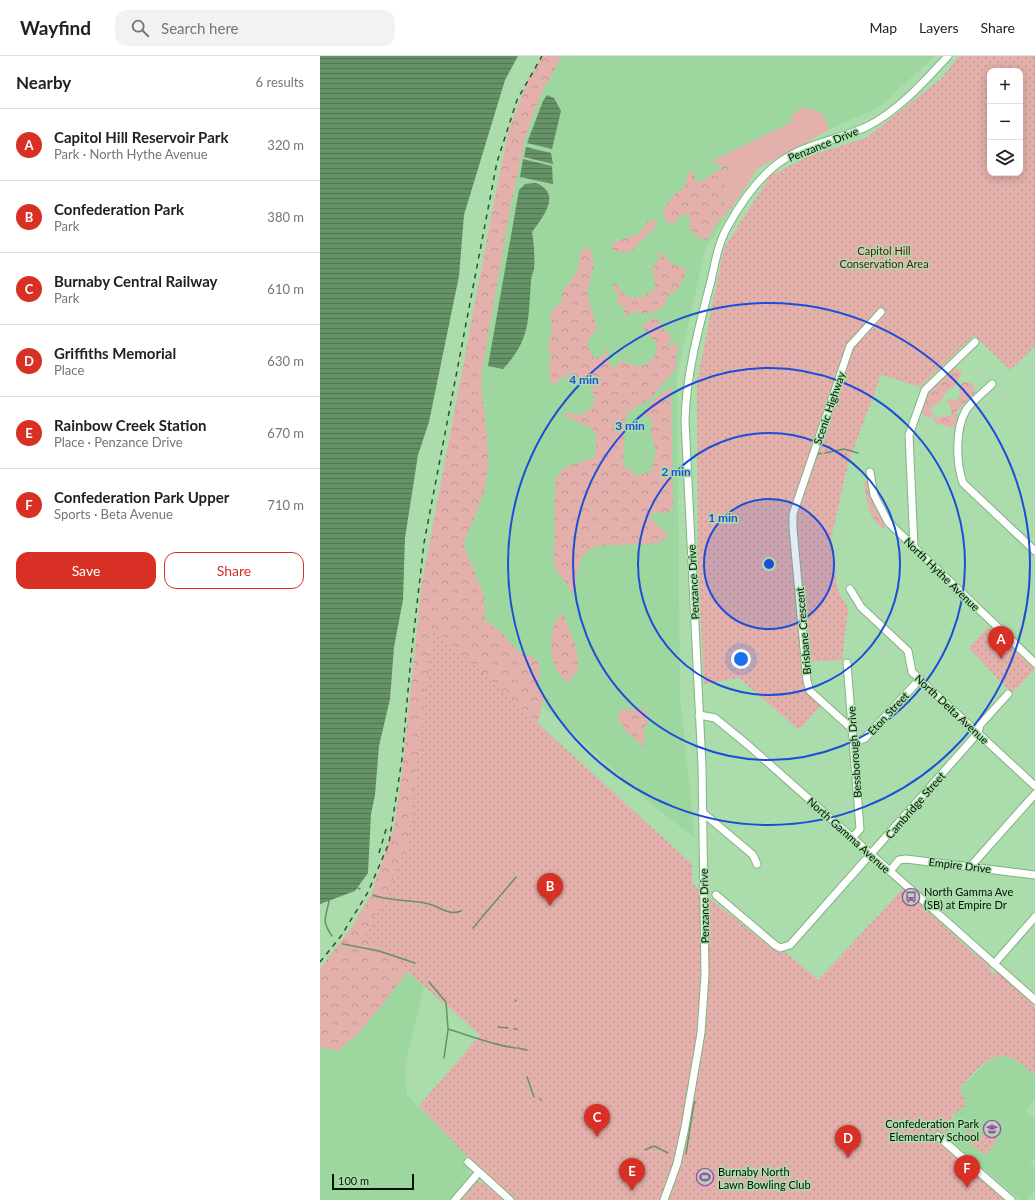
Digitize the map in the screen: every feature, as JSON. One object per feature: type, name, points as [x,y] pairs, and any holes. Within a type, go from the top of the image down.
[{"type":"street","name":"Penzance Drive","points":[[664,1200],[674,1174],[683,1141],[697,1058],[704,1003],[705,898],[685,398],[701,317],[720,243],[727,226],[758,182],[769,170],[788,156],[865,127],[879,120],[915,90],[948,56]]},
{"type":"street","name":"Scenic Highway","points":[[793,514],[850,346],[881,312]]},
{"type":"street","points":[[914,548],[909,435],[926,390],[975,342]]},
{"type":"street","points":[[992,384],[966,410],[959,429],[958,469],[963,483],[1035,551]]},
{"type":"street","name":"North Hythe Avenue","points":[[870,472],[874,495],[888,522],[1035,662]]},
{"type":"street","name":"Brisbane Crescent","points":[[793,514],[807,681],[810,691],[852,729]]},
{"type":"street","name":"North Delta Avenue","points":[[850,589],[861,607],[908,651],[912,672],[1035,786]]},
{"type":"street","name":"Bessborough Drive","points":[[847,663],[860,829],[853,838]]},
{"type":"street","name":"Eton Street","points":[[854,743],[865,738],[920,678]]},
{"type":"street","name":"Cambridge Street","points":[[716,895],[775,945],[780,948],[785,948],[793,942],[872,854],[978,733],[980,724],[1008,694]]},
{"type":"street","name":"North Gamma Avenue","points":[[698,715],[715,718],[872,854],[1035,1000]]},
{"type":"street","points":[[971,866],[1035,794]]},
{"type":"street","points":[[702,812],[753,855],[757,864]]},
{"type":"street","name":"Empire Drive","points":[[890,871],[900,860],[906,858],[1035,875]]},
{"type":"street","points":[[994,964],[1035,917]]},
{"type":"street","points":[[938,1136],[1012,1200]]},
{"type":"street","points":[[468,1162],[510,1200]]},
{"type":"street","points":[[455,1200],[479,1172]]},
{"type":"shaded area","points":[[320,56],[518,56],[505,80],[464,215],[459,276],[429,422],[418,455],[405,538],[403,600],[394,647],[390,699],[379,746],[375,795],[371,814],[368,873],[355,891],[320,904]]},
{"type":"shaded area","points":[[550,56],[935,56],[879,107],[812,137],[758,168],[705,250],[677,375],[680,698],[695,838],[655,807],[440,613],[527,89]]},
{"type":"shaded area","points":[[547,95],[554,98],[561,111],[552,149],[527,143],[543,101]]},
{"type":"shaded area","points":[[526,147],[551,153],[553,164],[524,157]]},
{"type":"shaded area","points":[[523,159],[552,166],[553,184],[520,177]]},
{"type":"shaded area","points":[[536,183],[544,188],[548,193],[549,200],[545,213],[532,232],[534,269],[531,280],[526,328],[519,348],[503,369],[488,366],[519,190],[525,184]]},
{"type":"shaded area","points":[[404,970],[424,987],[405,1066],[407,1095],[475,1164],[469,1171],[469,1178],[451,1200],[320,1200],[320,1029]]},
{"type":"shaded area","name":"Confederation Park Elementary School","points":[[1003,1056],[1011,1058],[1035,1074],[1035,1099],[1025,1110],[1035,1119],[1035,1157],[1030,1163],[1035,1168],[1035,1190],[1026,1200],[1020,1200],[945,1134],[953,1119],[960,1088],[988,1061],[995,1057]]},
{"type":"green space","points":[[543,56],[562,56],[542,92],[526,135],[511,204],[481,376],[487,440],[488,462],[486,483],[480,504],[463,543],[484,596],[485,620],[503,634],[518,651],[534,658],[539,663],[539,690],[544,697],[511,835],[383,1004],[359,1032],[338,1051],[320,1047],[320,969],[352,927],[371,895],[394,828],[402,773],[422,583],[495,197],[509,130],[528,80]]},
{"type":"green space","name":"Capitol Hill Conservation Area","points":[[959,56],[1035,56],[1035,346],[1010,370],[974,335],[920,387],[881,375],[848,464],[831,539],[838,591],[848,609],[842,660],[801,662],[806,692],[820,706],[799,730],[739,678],[704,684],[698,567],[697,381],[724,248],[770,176],[809,156],[866,138],[941,79]]},
{"type":"green space","points":[[801,108],[817,111],[823,115],[829,130],[758,168],[730,211],[724,199],[723,187],[731,162],[722,166],[712,161],[792,122],[791,117]]},
{"type":"green space","points":[[731,162],[735,175],[724,183],[728,194],[723,202],[729,209],[715,227],[708,240],[698,238],[689,227],[690,214],[680,216],[674,223],[669,224],[664,216],[663,209],[676,193],[684,188],[689,172],[694,173],[696,183]]},
{"type":"green space","points":[[652,219],[656,221],[655,227],[630,252],[617,252],[611,248],[613,244],[619,240],[639,233]]},
{"type":"green space","points":[[586,247],[592,251],[594,264],[587,293],[597,328],[593,331],[594,333],[587,342],[593,357],[598,358],[603,355],[607,349],[609,350],[606,357],[614,370],[620,361],[638,366],[647,364],[655,354],[657,344],[642,326],[653,318],[658,320],[665,331],[671,335],[669,347],[677,343],[679,345],[676,357],[676,368],[651,398],[628,412],[625,420],[623,467],[631,470],[635,476],[651,472],[656,452],[651,435],[652,419],[645,416],[646,411],[655,399],[671,387],[673,506],[668,513],[656,512],[649,517],[668,535],[659,543],[596,546],[589,550],[580,561],[578,567],[576,597],[556,570],[554,562],[555,484],[561,471],[566,467],[583,462],[595,456],[596,437],[594,431],[591,428],[564,415],[566,413],[581,415],[589,410],[593,405],[594,394],[588,383],[581,379],[566,381],[566,378],[573,373],[563,376],[555,384],[551,384],[549,365],[551,357],[548,349],[552,327],[550,318],[553,310],[563,300],[561,296],[576,272],[580,261],[580,253]]},
{"type":"green space","points":[[658,250],[672,264],[686,269],[682,281],[674,292],[667,296],[665,305],[661,308],[649,313],[631,312],[627,317],[623,311],[627,307],[621,306],[617,303],[619,298],[612,284],[617,284],[620,290],[629,297],[634,298],[644,296],[649,293],[654,289],[655,281],[652,269],[659,259]]},
{"type":"green space","points":[[953,369],[957,369],[962,373],[955,386],[945,393],[943,399],[930,411],[937,419],[944,415],[951,416],[947,399],[957,400],[960,395],[959,386],[964,382],[972,383],[975,392],[956,412],[959,418],[955,423],[956,427],[951,428],[935,423],[932,417],[927,417],[920,412],[929,394]]},
{"type":"green space","points":[[864,482],[870,482],[885,520],[884,529],[878,525],[871,514],[866,496]]},
{"type":"green space","points":[[562,613],[578,655],[578,668],[566,683],[555,667],[551,649],[553,628],[558,617]]},
{"type":"green space","points":[[988,627],[1035,669],[1012,693],[969,648]]},
{"type":"green space","points":[[433,628],[692,864],[692,884],[772,948],[785,952],[818,980],[903,889],[977,956],[981,957],[990,966],[990,971],[994,974],[996,972],[1004,977],[1035,1007],[1035,1074],[1017,1061],[1004,1056],[996,1057],[983,1064],[960,1088],[966,1105],[953,1114],[949,1128],[945,1134],[946,1136],[941,1133],[936,1138],[1005,1200],[516,1200],[475,1164],[419,1106],[480,1035],[365,934],[388,891],[408,844]]},
{"type":"green space","points":[[644,709],[648,717],[648,723],[644,727],[644,747],[625,730],[618,719],[620,710]]},
{"type":"green space","points":[[970,1129],[981,1138],[986,1133],[997,1141],[985,1155],[963,1138]]},
{"type":"green space","points":[[477,1181],[484,1183],[505,1200],[460,1200]]},
{"type":"waterway","points":[[825,453],[844,449],[858,453]]},
{"type":"waterway","points":[[473,928],[516,877]]},
{"type":"waterway","points":[[373,895],[386,899],[422,902],[448,912],[461,911]]},
{"type":"waterway","points":[[329,900],[325,922],[332,936]]},
{"type":"waterway","points":[[343,944],[379,951],[415,963]]},
{"type":"waterway","points":[[429,982],[446,1002],[448,1029],[491,1043],[516,1048]]},
{"type":"waterway","points":[[498,1027],[508,1028]]},
{"type":"waterway","points":[[444,1058],[448,1030]]},
{"type":"waterway","points":[[518,1048],[527,1050]]},
{"type":"waterway","points":[[527,1077],[534,1097]]},
{"type":"waterway","points":[[686,1154],[694,1103],[696,1102]]},
{"type":"waterway","points":[[645,1150],[654,1146],[668,1153]]},
{"type":"railway","points":[[320,962],[341,936],[368,892],[389,843],[402,759],[411,657],[424,543],[497,162],[517,100],[542,56]]},
{"type":"railway","points":[[379,853],[387,826]]},
{"type":"place","name":"Capitol Hill Reservoir Park","points":[[1001,659]]},
{"type":"place","name":"North Gamma Ave (SB) at Empire Dr","points":[[911,897]]},
{"type":"place","name":"Confederation Park","points":[[550,906]]},
{"type":"place","name":"Confederation Park Elementary School","points":[[992,1129]]},
{"type":"place","name":"Burnaby Central Railway","points":[[597,1137]]},
{"type":"place","name":"Griffiths Memorial","points":[[848,1158]]},
{"type":"place","name":"Burnaby North Lawn Bowling Club","points":[[705,1177]]},
{"type":"place","name":"Confederation Park Upper","points":[[967,1188]]},
{"type":"place","name":"Rainbow Creek Station","points":[[632,1191]]}]
